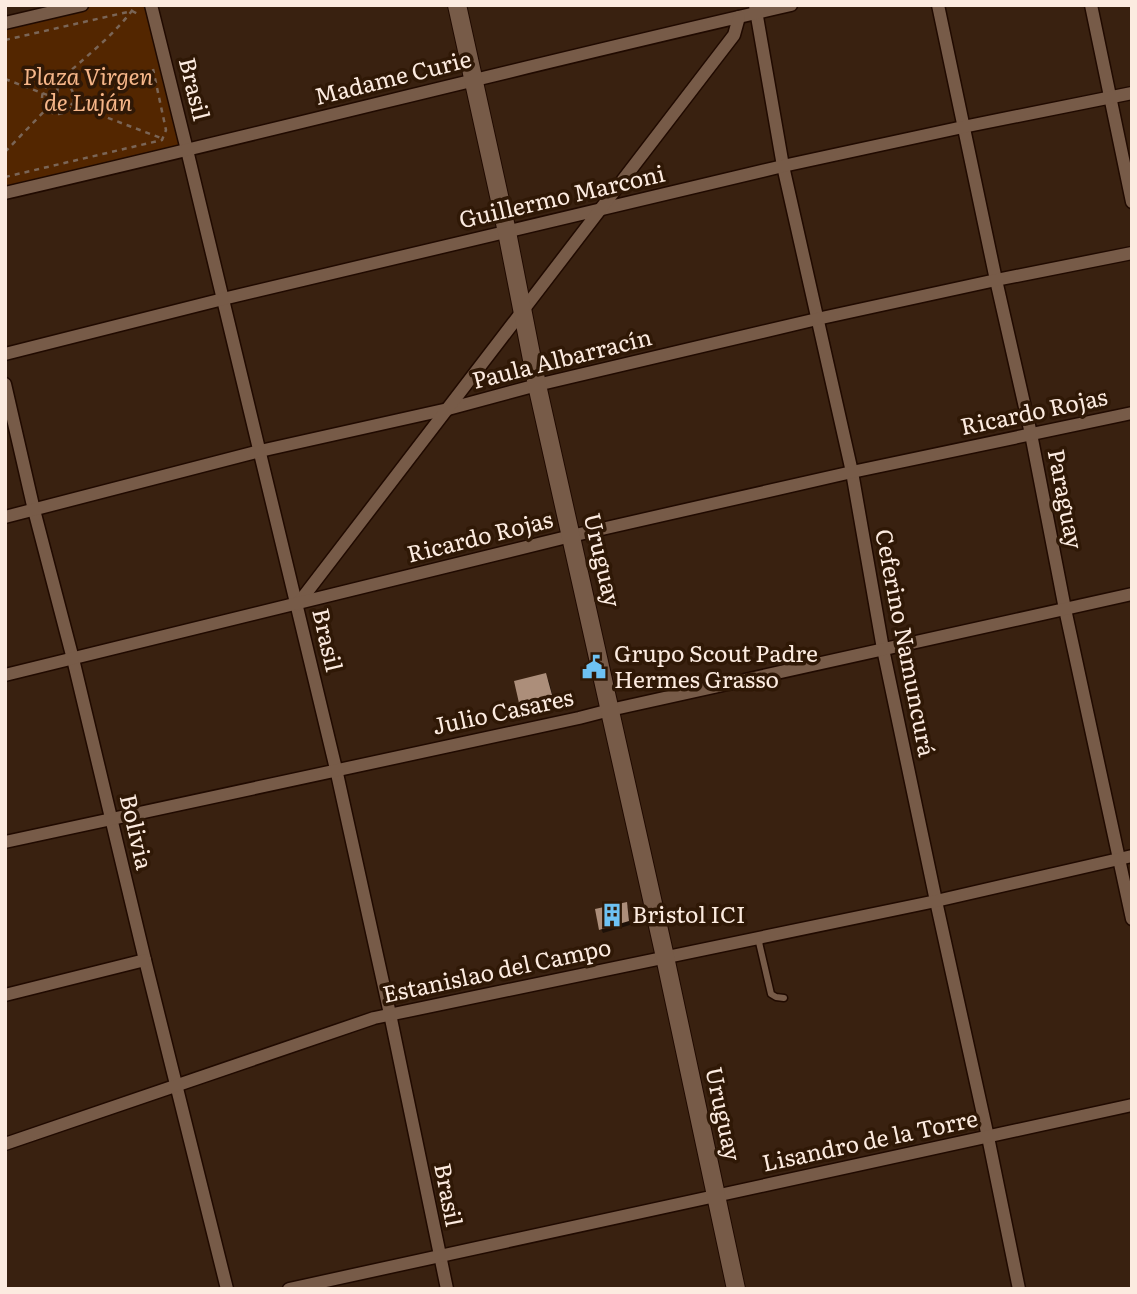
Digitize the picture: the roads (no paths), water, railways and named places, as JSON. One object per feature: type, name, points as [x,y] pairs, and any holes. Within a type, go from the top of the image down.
[{"type":"street","points":[[5,23],[82,5]]},
{"type":"street","name":"Brasil","points":[[150,5],[336,769],[447,1289]]},
{"type":"street","name":"Uruguay","points":[[457,5],[507,232],[537,385],[736,1289]]},
{"type":"street","name":"Madame Curie","points":[[5,193],[739,17],[756,9],[791,5]]},
{"type":"street","name":"Paraguay","points":[[938,5],[1132,919]]},
{"type":"street","points":[[1091,5],[1132,202]]},
{"type":"street","name":"Ceferino Namuncurá","points":[[756,9],[783,166],[852,472],[884,649],[1019,1289]]},
{"type":"street","points":[[297,605],[734,35],[739,17]]},
{"type":"street","name":"Guillermo Marconi","points":[[5,354],[223,299],[783,166],[1132,93]]},
{"type":"street","name":"Paula Albarracín","points":[[5,517],[260,452],[817,319],[1132,253]]},
{"type":"street","name":"Bolivia","points":[[5,384],[227,1289]]},
{"type":"street","name":"Ricardo Rojas","points":[[5,675],[571,536],[852,472],[1132,413]]},
{"type":"street","name":"Julio Casares","points":[[5,842],[579,718],[1132,594]]},
{"type":"street","name":"Estanislao del Campo","points":[[5,1144],[374,1018],[936,901],[1132,856]]},
{"type":"street","points":[[5,995],[145,960]]},
{"type":"street","name":"Lisandro de la Torre","points":[[289,1289],[1132,1105]]},
{"type":"lane","points":[[758,938],[771,995],[784,998]]},
{"type":"place","name":"Grupo Scout Padre Hermes Grasso","points":[[594,667]]},
{"type":"place","name":"Bristol ICI","points":[[612,915]]},
{"type":"park label","name":"Plaza Virgen de Luján","points":[[88,90]]}]
